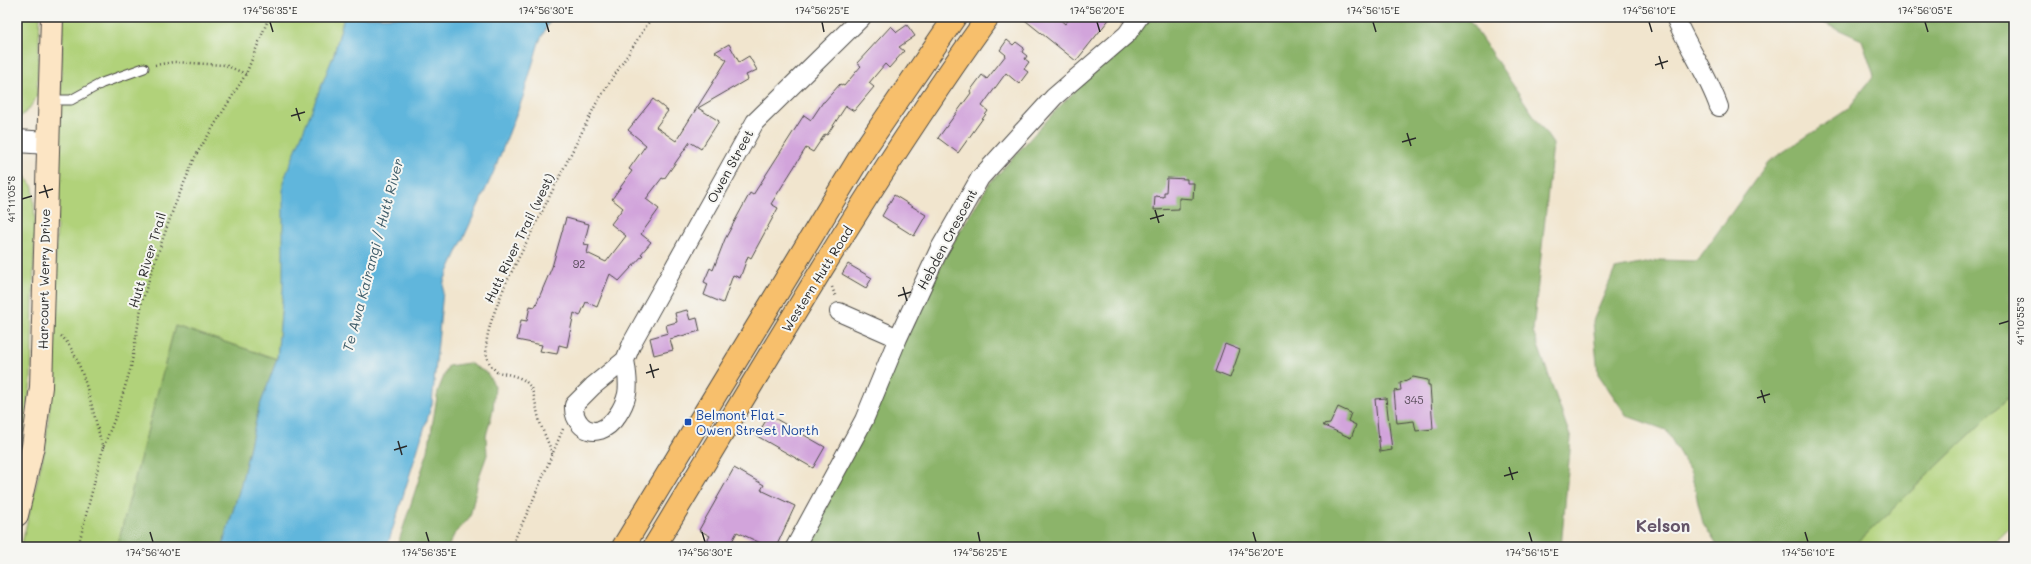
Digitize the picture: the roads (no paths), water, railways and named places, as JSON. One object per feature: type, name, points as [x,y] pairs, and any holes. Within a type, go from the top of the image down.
[{"type":"highway","name":"Western Hutt Road","points":[[623,547],[866,147],[955,17]]},
{"type":"highway","name":"Western Hutt Road","points":[[654,547],[867,198],[938,88],[988,17]]},
{"type":"main road","name":"Harcourt Werry Drive","points":[[17,515],[33,446],[41,387],[48,100],[52,17]]},
{"type":"street","name":"Owen Street","points":[[625,360],[633,341],[755,122],[862,17]]},
{"type":"street","name":"Hebden Crescent","points":[[795,547],[864,420],[898,338],[939,250],[980,178],[1054,97],[1127,34],[1139,17]]},
{"type":"street","points":[[1676,17],[1714,92],[1719,107]]},
{"type":"street","points":[[17,142],[47,143]]},
{"type":"street","points":[[839,312],[898,338]]},
{"type":"street","points":[[625,360],[628,378],[627,393],[622,406],[612,421],[600,430],[591,431],[579,425],[574,412],[574,405],[593,386],[625,360]]},
{"type":"lane","points":[[48,100],[71,100],[102,83],[144,68]]},
{"type":"water","name":"Te Awa Kairangi / Hutt River","points":[[344,17],[552,17],[539,42],[523,97],[494,171],[444,281],[432,404],[387,547],[222,547],[240,488],[259,408],[277,359],[283,290],[283,182],[334,54]]},
{"type":"place","name":"Belmont Flat - Owen Street North","points":[[688,422]]},
{"type":"district","name":"Kelson","points":[[1663,526]]}]
